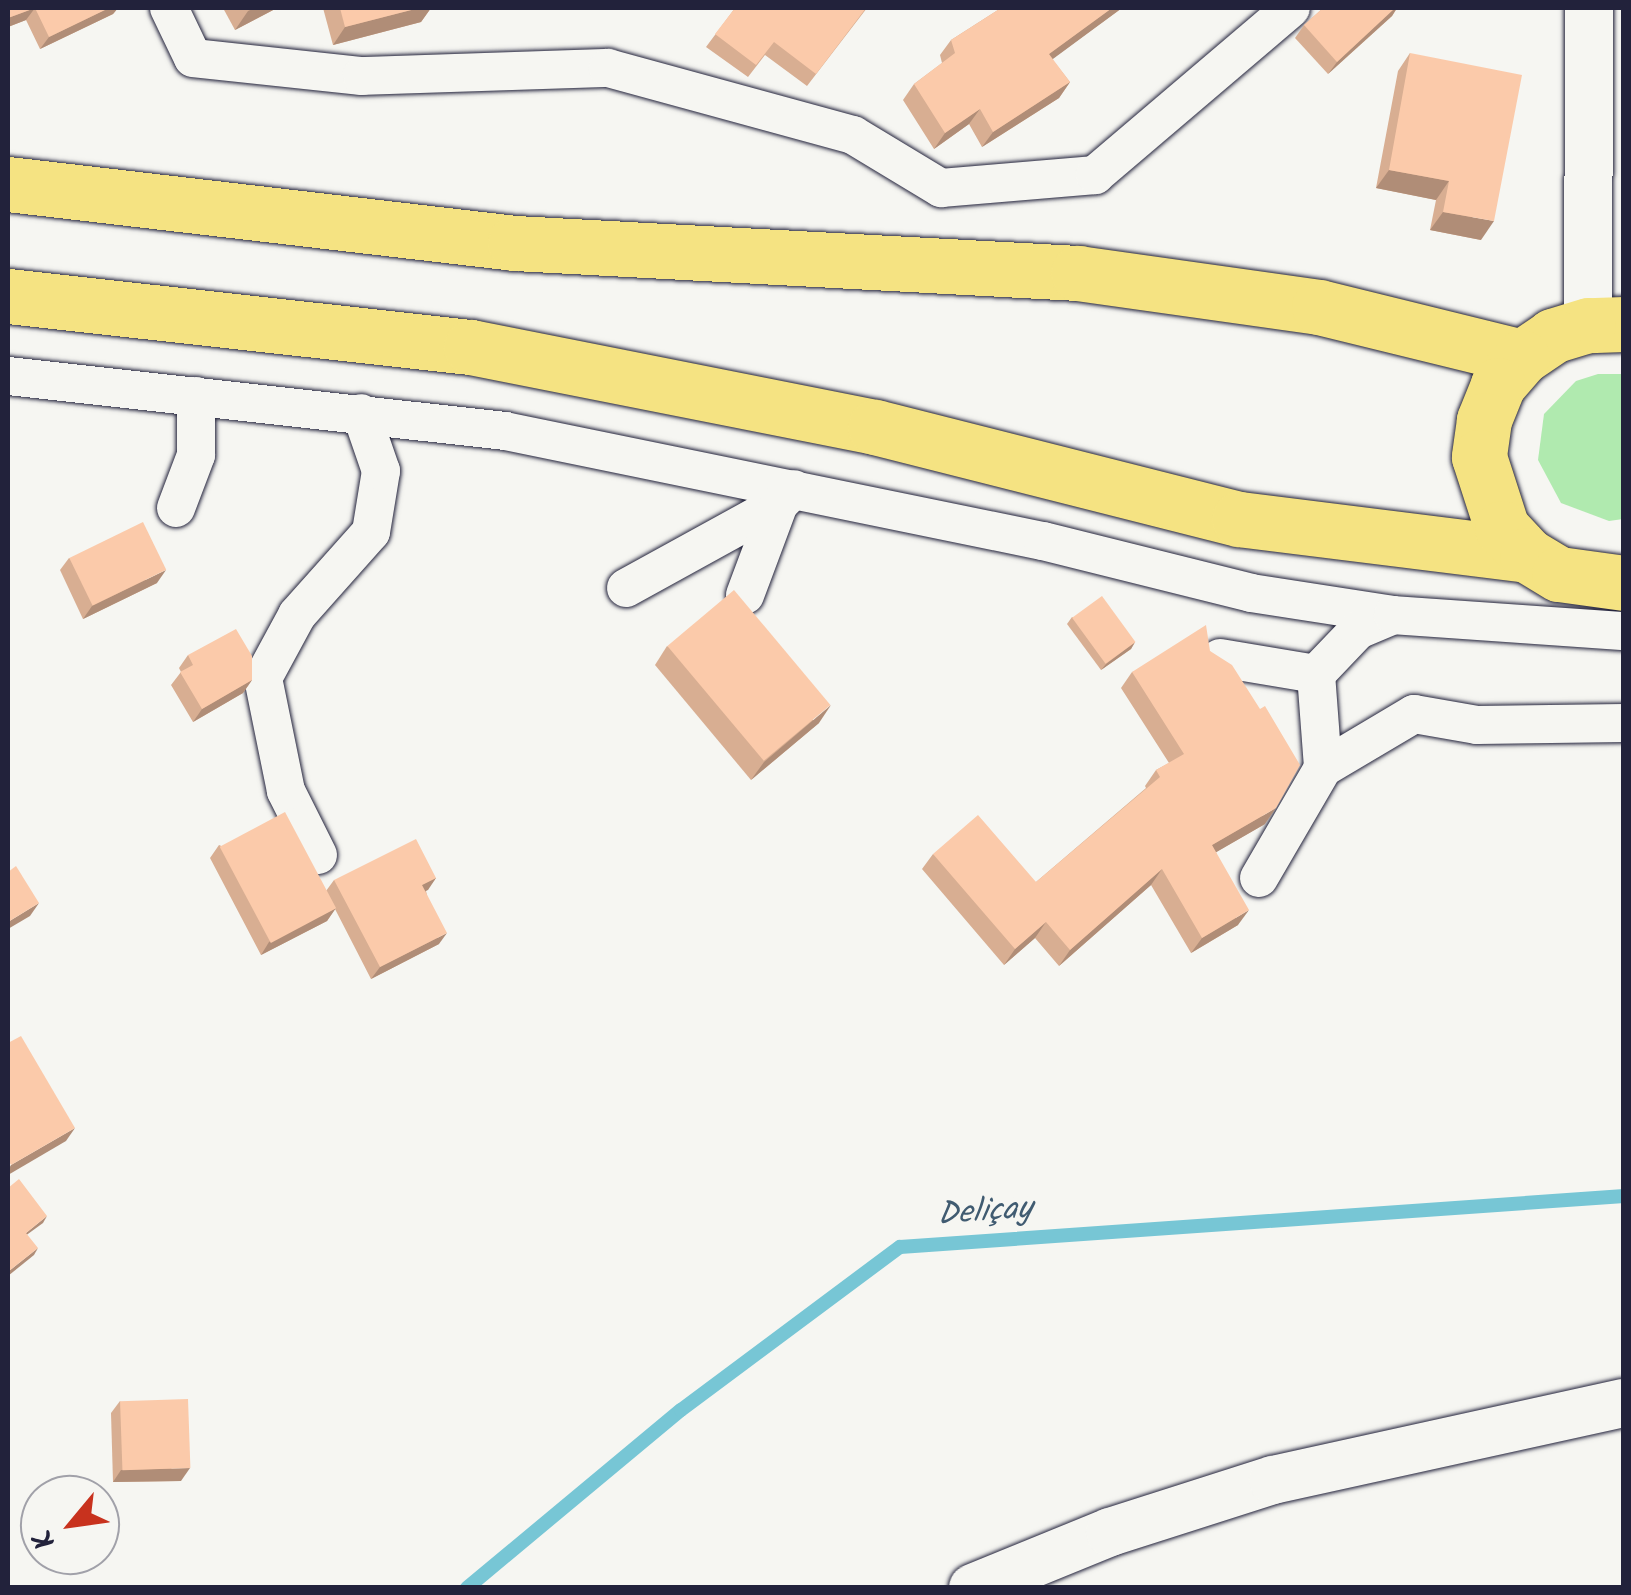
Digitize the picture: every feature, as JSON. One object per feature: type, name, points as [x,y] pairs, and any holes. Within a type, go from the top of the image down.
[{"type":"highway","points":[[8,184],[516,243],[1078,273],[1320,307],[1522,357]]},
{"type":"highway","points":[[8,296],[471,347],[876,427],[1239,519],[1527,555]]},
{"type":"highway","points":[[1606,324],[1553,336],[1522,357],[1498,386],[1484,420],[1479,457],[1502,528],[1527,555],[1559,574],[1624,584]]},
{"type":"street","points":[[169,8],[193,58],[362,76],[608,68],[852,135],[941,188],[1095,176],[1291,8]]},
{"type":"street","points":[[1589,8],[1606,324]]},
{"type":"street","points":[[8,376],[505,431],[787,496],[1252,593],[1394,615],[1624,631]]},
{"type":"street","points":[[176,508],[196,455],[196,396]]},
{"type":"street","points":[[318,856],[286,791],[263,678],[297,615],[371,532],[380,472],[361,414]]},
{"type":"street","points":[[626,588],[787,496]]},
{"type":"street","points":[[745,595],[787,496]]},
{"type":"street","points":[[1323,768],[1316,674],[1358,630],[1394,615]]},
{"type":"street","points":[[1220,658],[1316,674]]},
{"type":"street","points":[[1259,878],[1323,768],[1414,714],[1477,725],[1624,724]]},
{"type":"street","points":[[973,1588],[1110,1532],[1274,1480],[1624,1403]]},
{"type":"green space","points":[[1598,374],[1623,374],[1623,519],[1609,521],[1561,503],[1538,460],[1544,414],[1576,381]]},
{"type":"building","points":[[8,8],[35,8],[8,18]]},
{"type":"building","points":[[35,8],[109,8],[49,37]]},
{"type":"building","points":[[340,8],[419,8],[345,27]]},
{"type":"building","points":[[735,8],[866,8],[816,74],[774,42],[756,65],[715,34]]},
{"type":"building","points":[[1001,8],[1112,8],[1049,54],[1070,82],[993,132],[980,109],[945,133],[914,84],[955,53],[951,40]]},
{"type":"building","points":[[1323,8],[1395,8],[1337,62],[1304,25]]},
{"type":"building","points":[[1410,53],[1522,75],[1494,221],[1443,212],[1449,181],[1389,170]]},
{"type":"building","points":[[143,522],[166,570],[93,606],[69,558]]},
{"type":"building","points":[[734,590],[830,705],[764,761],[667,646]]},
{"type":"building","points":[[1102,596],[1136,642],[1106,664],[1072,618]]},
{"type":"building","points":[[1206,625],[1210,651],[1232,665],[1260,709],[1265,706],[1300,765],[1276,808],[1212,845],[1249,910],[1202,938],[1162,869],[1070,950],[1046,922],[1015,949],[933,854],[978,815],[1036,882],[1160,777],[1156,770],[1184,754],[1132,672]]},
{"type":"building","points":[[236,629],[252,656],[252,680],[202,709],[180,672],[193,665],[188,655]]},
{"type":"building","points":[[285,812],[336,908],[271,943],[220,847]]},
{"type":"building","points":[[416,839],[436,878],[422,885],[447,933],[380,967],[334,880]]},
{"type":"building","points":[[16,866],[39,903],[8,922],[8,872]]},
{"type":"building","points":[[21,1036],[75,1128],[11,1165],[8,1043]]},
{"type":"building","points":[[19,1179],[47,1216],[26,1233],[38,1248],[9,1271],[8,1188]]},
{"type":"building","points":[[188,1399],[190,1468],[122,1470],[120,1401]]},
{"type":"waterway","name":"Deliçay","points":[[467,1588],[681,1410],[900,1247],[1624,1196]]}]
